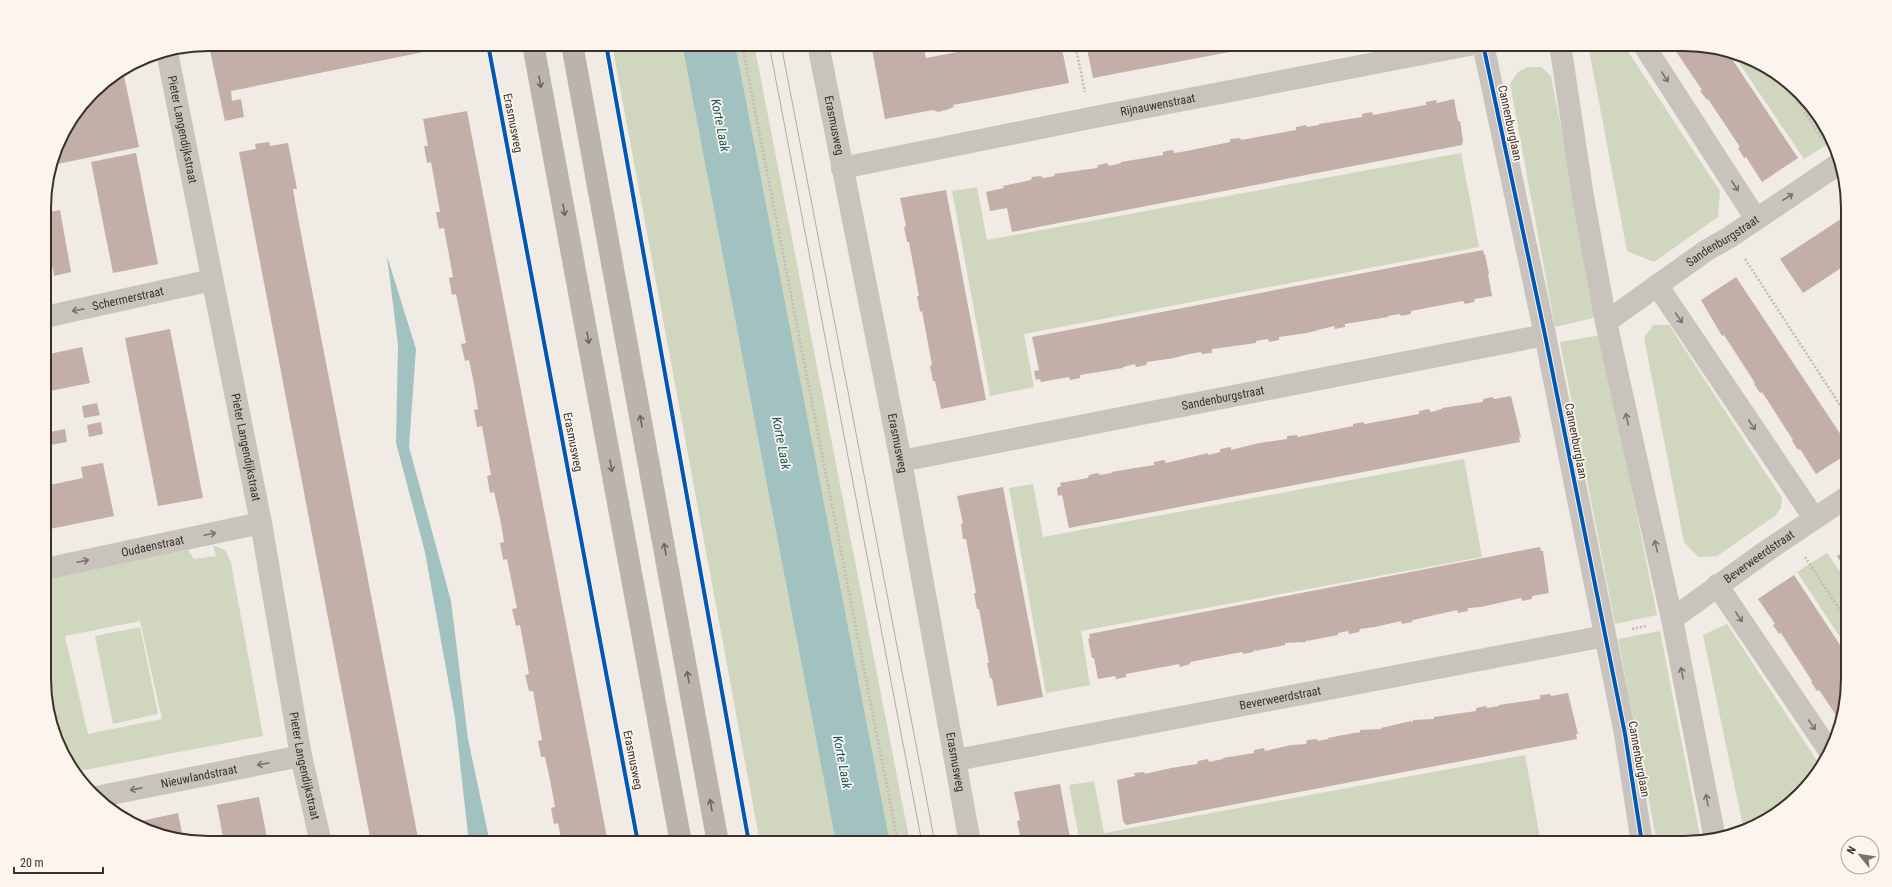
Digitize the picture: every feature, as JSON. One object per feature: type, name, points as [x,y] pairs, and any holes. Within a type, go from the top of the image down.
[{"type":"main road","points":[[534,51],[680,836]]},
{"type":"main road","points":[[573,51],[717,836]]},
{"type":"street","name":"Erasmusweg","points":[[819,51],[901,461],[969,836]]},
{"type":"street","name":"Rijnauwenstraat","points":[[842,168],[1090,118],[1438,51]]},
{"type":"street","name":"Cannenburglaan","points":[[1484,51],[1545,335],[1625,734],[1641,836]]},
{"type":"street","points":[[1561,51],[1582,197],[1606,322],[1672,619],[1714,833]]},
{"type":"street","points":[[1648,51],[1756,219]]},
{"type":"street","name":"Pieter Langendijkstraat","points":[[168,56],[261,523],[301,756],[319,836]]},
{"type":"street","name":"Sandenburgstraat","points":[[1606,322],[1707,250],[1730,237],[1836,166]]},
{"type":"street","name":"Schermerstraat","points":[[51,316],[212,280]]},
{"type":"street","points":[[1657,285],[1814,518]]},
{"type":"street","name":"Sandenburgstraat","points":[[901,461],[1545,335]]},
{"type":"street","name":"Beverweerdstraat","points":[[1672,619],[1717,585],[1790,534],[1841,501]]},
{"type":"street","name":"Oudaenstraat","points":[[51,568],[261,523]]},
{"type":"street","points":[[1717,585],[1826,746]]},
{"type":"street","name":"Beverweerdstraat","points":[[956,760],[1605,636]]},
{"type":"street","name":"Nieuwlandstraat","points":[[103,796],[301,756]]},
{"type":"path","points":[[743,51],[897,836]]},
{"type":"path","points":[[1076,51],[1090,118]]},
{"type":"path","points":[[1798,100],[1829,149]]},
{"type":"path","points":[[1730,237],[1841,407]]},
{"type":"path","points":[[1790,534],[1841,611]]},
{"type":"path","points":[[1605,636],[1672,619]]},
{"type":"green space","points":[[613,51],[683,51],[835,836],[759,836]]},
{"type":"green space","points":[[736,51],[755,51],[909,836],[889,836]]},
{"type":"green space","points":[[1589,51],[1628,51],[1720,191],[1718,217],[1654,262],[1627,251]]},
{"type":"green space","points":[[1737,60],[1753,67],[1780,83],[1809,112],[1827,144],[1804,159]]},
{"type":"green space","points":[[1528,67],[1541,67],[1551,76],[1598,317],[1555,327],[1510,84],[1518,72]]},
{"type":"green space","points":[[1461,153],[1479,247],[1024,334],[1034,387],[990,396],[952,191],[977,187],[987,240]]},
{"type":"green space","points":[[1653,325],[1669,325],[1782,498],[1781,508],[1775,516],[1717,556],[1698,557],[1684,542],[1644,338]]},
{"type":"green space","points":[[1601,335],[1657,615],[1615,624],[1560,342]]},
{"type":"green space","points":[[1464,459],[1482,557],[1081,631],[1090,685],[1046,693],[1009,488],[1033,484],[1043,537]]},
{"type":"green space","points":[[213,545],[226,551],[231,563],[263,736],[80,771],[72,758],[59,729],[52,699],[51,579],[188,550],[194,559],[216,556]],"holes":[[[140,621],[162,719],[88,734],[65,636]]]},
{"type":"green space","points":[[1827,553],[1841,573],[1841,638],[1797,572]]},
{"type":"green space","points":[[1727,624],[1818,762],[1802,783],[1780,804],[1743,825],[1703,635]]},
{"type":"green space","points":[[140,627],[158,714],[113,724],[95,636]]},
{"type":"green space","points":[[1660,631],[1700,835],[1656,836],[1618,639]]},
{"type":"green space","points":[[1525,755],[1540,836],[1079,836],[1069,785],[1094,781],[1104,833]]},
{"type":"water","name":"Korte Laak","points":[[683,51],[736,51],[889,836],[835,836]]},
{"type":"water","points":[[387,256],[416,349],[409,447],[451,601],[468,739],[489,836],[468,836],[455,718],[425,552],[396,443],[398,345]]},
{"type":"building","points":[[210,51],[428,51],[231,91],[232,101],[241,99],[244,117],[225,121]]},
{"type":"building","points":[[872,51],[924,51],[926,58],[962,51],[1062,51],[1069,83],[953,105],[954,107],[938,112],[933,110],[885,119]]},
{"type":"building","points":[[1087,51],[1235,51],[1093,78]]},
{"type":"building","points":[[1676,51],[1704,52],[1731,58],[1798,158],[1762,182],[1746,157],[1744,158],[1738,148],[1740,147],[1708,99],[1707,100],[1700,91],[1702,90]]},
{"type":"building","points":[[124,75],[139,147],[57,164],[67,139],[83,112],[104,90]]},
{"type":"building","points":[[1454,99],[1458,121],[1460,121],[1463,140],[1462,145],[1012,232],[1007,208],[990,211],[986,192],[1004,188],[1003,186],[1031,180],[1032,177],[1041,176],[1043,178],[1055,176],[1054,174],[1097,168],[1098,165],[1107,163],[1109,166],[1121,162],[1163,155],[1163,152],[1167,151],[1173,150],[1174,153],[1187,151],[1230,142],[1230,139],[1240,138],[1241,140],[1296,130],[1296,127],[1306,125],[1307,127],[1362,117],[1362,114],[1366,113],[1372,112],[1373,115],[1426,105],[1426,102],[1436,100],[1437,103]]},
{"type":"building","points":[[467,111],[607,836],[561,836],[558,823],[554,824],[551,808],[555,807],[545,757],[541,757],[538,741],[542,740],[533,691],[529,691],[525,675],[529,674],[520,625],[516,626],[512,609],[517,608],[507,559],[503,560],[500,543],[504,542],[500,518],[494,492],[490,493],[487,476],[491,475],[482,426],[477,427],[474,410],[478,409],[469,360],[465,361],[461,344],[466,343],[456,294],[452,295],[449,278],[453,277],[444,228],[439,229],[436,212],[440,212],[431,162],[427,163],[424,146],[428,146],[423,119]]},
{"type":"building","points":[[269,142],[270,146],[288,143],[297,189],[293,189],[298,218],[418,836],[370,836],[239,152],[256,149],[255,144]]},
{"type":"building","points":[[136,153],[158,264],[113,273],[91,162]]},
{"type":"building","points":[[946,190],[986,400],[941,409],[930,366],[932,365],[922,311],[920,312],[917,296],[919,296],[909,242],[907,242],[904,227],[906,226],[900,198]]},
{"type":"building","points":[[60,210],[71,272],[54,276],[53,268],[51,268],[51,212]]},
{"type":"building","points":[[1841,219],[1841,268],[1803,293],[1780,259]]},
{"type":"building","points":[[1483,250],[1489,274],[1492,296],[1475,299],[1474,302],[1465,304],[1463,301],[1411,311],[1411,314],[1401,316],[1400,314],[1345,324],[1345,327],[1335,329],[1334,326],[1307,333],[1279,337],[1279,340],[1269,342],[1268,339],[1256,341],[1256,343],[1212,349],[1212,353],[1202,354],[1201,352],[1189,354],[1147,362],[1146,365],[1136,367],[1135,364],[1123,368],[1080,375],[1080,378],[1070,380],[1069,377],[1041,382],[1040,379],[1036,380],[1034,371],[1039,370],[1032,337]]},
{"type":"building","points":[[1736,277],[1841,435],[1841,458],[1816,474],[1800,449],[1798,450],[1792,441],[1793,440],[1762,392],[1760,393],[1754,384],[1755,383],[1724,335],[1722,336],[1701,300]]},
{"type":"building","points":[[170,329],[203,498],[158,506],[125,338]]},
{"type":"building","points":[[82,347],[90,383],[51,391],[51,354]]},
{"type":"building","points":[[1511,396],[1521,437],[1519,437],[1520,442],[1069,528],[1062,495],[1058,496],[1057,488],[1061,486],[1060,483],[1088,478],[1089,475],[1098,473],[1100,475],[1154,465],[1154,462],[1164,460],[1166,463],[1208,453],[1208,455],[1220,452],[1220,449],[1231,447],[1231,450],[1259,443],[1287,439],[1287,436],[1297,435],[1298,437],[1353,426],[1353,424],[1363,422],[1365,424],[1419,414],[1419,411],[1429,409],[1431,412],[1442,408],[1483,402],[1483,399],[1493,397],[1494,399]]},
{"type":"building","points":[[97,403],[100,415],[84,418],[82,406]]},
{"type":"building","points":[[101,422],[103,434],[89,437],[87,425]]},
{"type":"building","points":[[65,429],[67,442],[51,445],[51,432]]},
{"type":"building","points":[[103,463],[114,516],[51,529],[51,485],[83,478],[81,467]]},
{"type":"building","points":[[1003,487],[1043,697],[997,706],[992,678],[990,678],[987,663],[989,663],[979,609],[977,609],[974,593],[976,593],[966,539],[963,539],[961,524],[963,523],[957,496]]},
{"type":"building","points":[[1540,547],[1541,551],[1543,551],[1549,593],[1532,596],[1532,599],[1522,601],[1521,598],[1481,607],[1468,608],[1468,611],[1458,613],[1457,610],[1413,619],[1412,622],[1402,624],[1401,621],[1360,629],[1359,632],[1349,634],[1348,631],[1338,633],[1338,635],[1307,641],[1306,639],[1306,642],[1285,643],[1285,645],[1255,651],[1255,649],[1253,652],[1244,654],[1242,652],[1190,662],[1190,664],[1180,667],[1179,664],[1126,674],[1126,677],[1116,679],[1115,676],[1098,679],[1094,658],[1092,658],[1088,639],[1090,638],[1089,634]]},
{"type":"building","points":[[1841,553],[1841,562],[1837,556]]},
{"type":"building","points":[[1794,575],[1841,646],[1841,689],[1837,716],[1819,690],[1817,691],[1781,633],[1779,634],[1773,625],[1775,624],[1758,599]]},
{"type":"building","points":[[1568,693],[1578,734],[1576,734],[1577,739],[1126,825],[1123,821],[1117,780],[1135,776],[1134,773],[1144,772],[1145,774],[1197,764],[1198,761],[1208,759],[1209,762],[1254,753],[1254,750],[1264,748],[1265,751],[1291,745],[1306,744],[1307,740],[1317,739],[1318,741],[1360,733],[1360,730],[1381,729],[1411,721],[1411,723],[1413,720],[1434,719],[1434,717],[1476,711],[1476,708],[1486,706],[1487,708],[1540,699],[1540,695],[1550,694],[1551,696]]},
{"type":"building","points":[[1060,784],[1070,836],[1020,836],[1017,821],[1020,820],[1014,792]]},
{"type":"building","points":[[259,797],[267,836],[223,836],[217,805]]},
{"type":"building","points":[[178,813],[182,834],[167,831],[141,821]]},
{"type":"tram line","points":[[770,51],[921,836]]},
{"type":"tram line","points":[[782,51],[934,836]]},
{"type":"cycle path","points":[[489,51],[637,836]]},
{"type":"cycle path","points":[[607,51],[748,836]]},
{"type":"cycle path","points":[[1484,51],[1545,335],[1625,734],[1641,836]]}]
